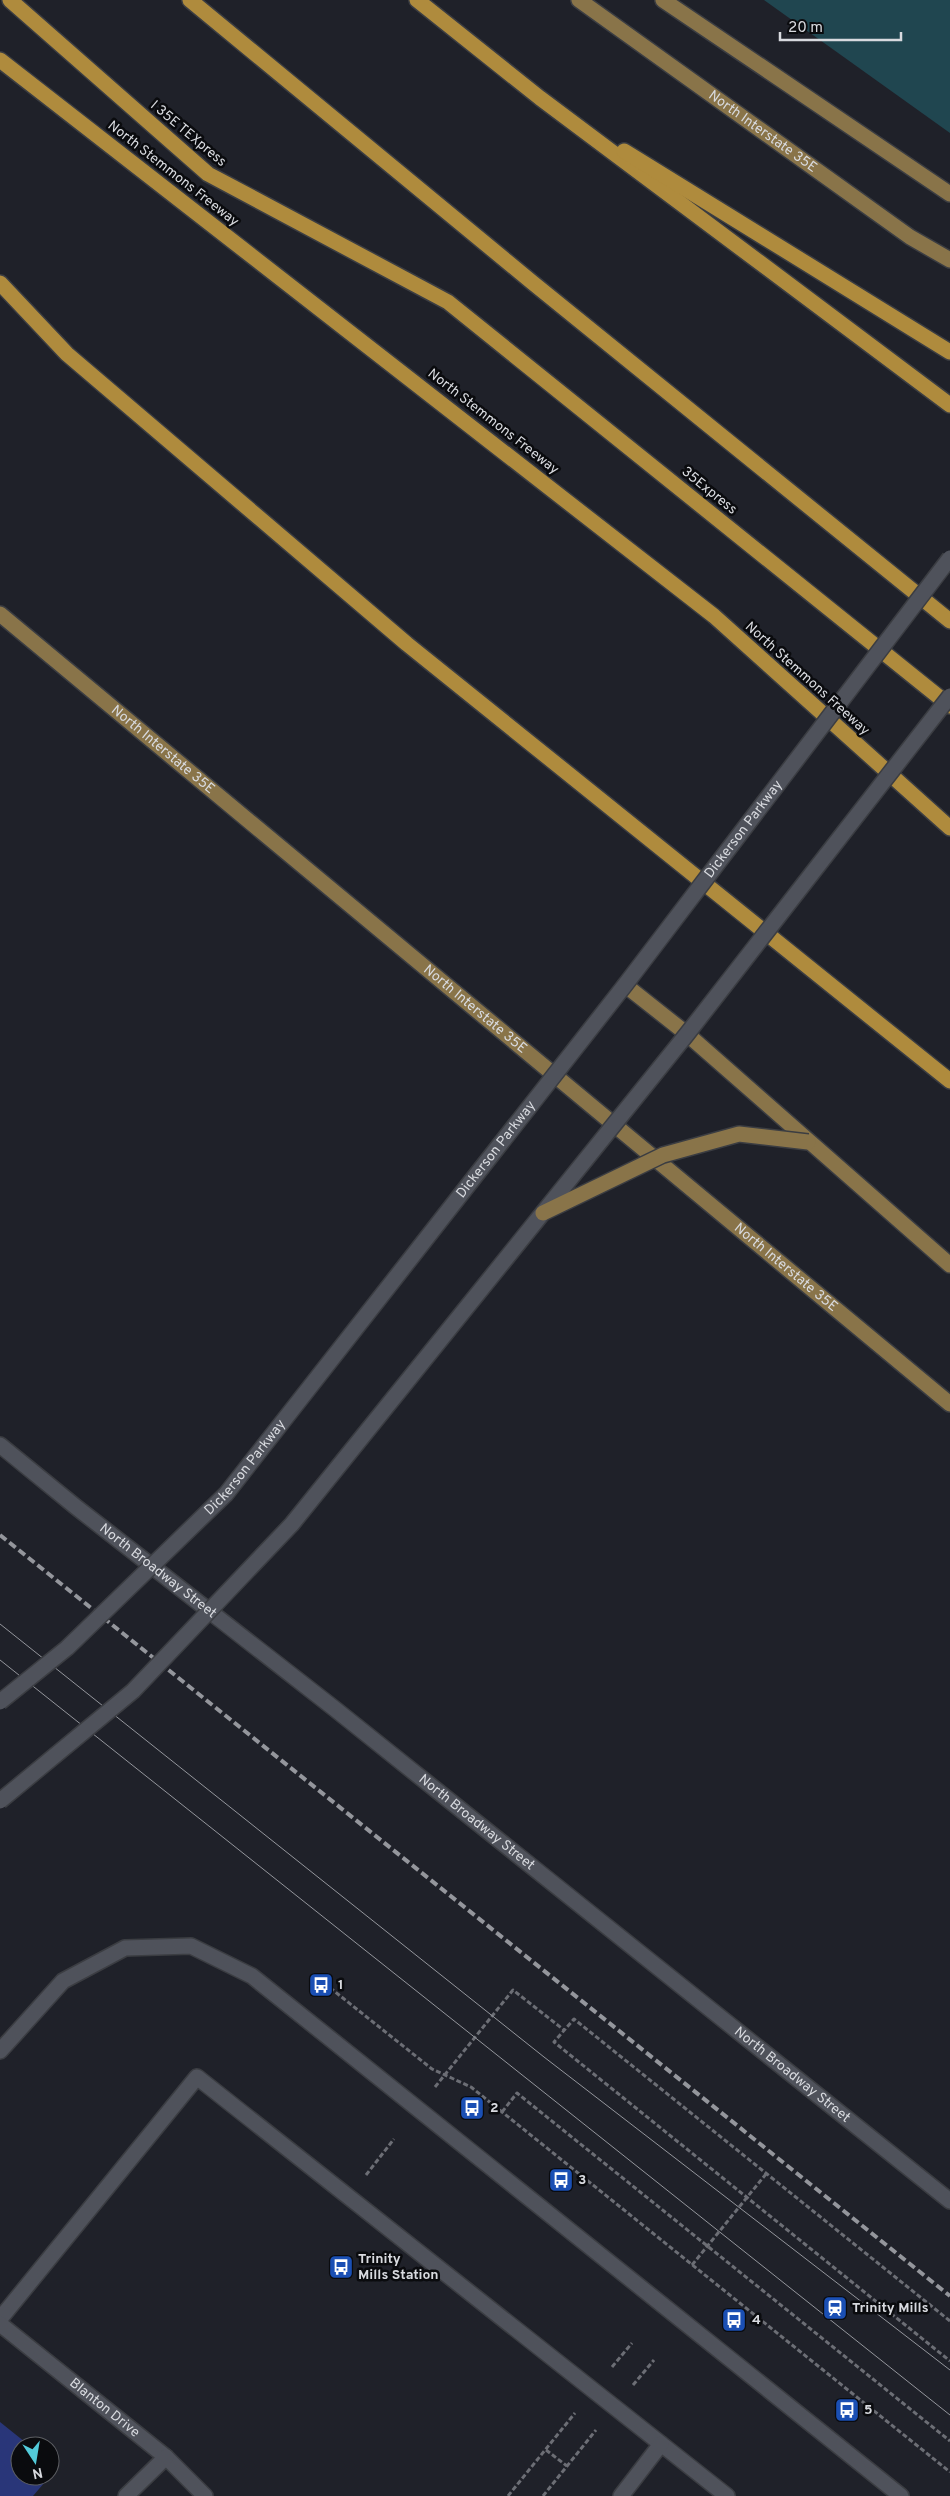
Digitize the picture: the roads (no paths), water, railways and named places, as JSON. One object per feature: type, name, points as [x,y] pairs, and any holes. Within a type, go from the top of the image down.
[{"type":"highway","name":"I 35E TEXpress","points":[[10,0],[208,174],[448,302]]},
{"type":"highway","points":[[190,0],[532,283],[950,621]]},
{"type":"highway","points":[[416,0],[540,98],[950,405]]},
{"type":"highway","name":"North Stemmons Freeway","points":[[0,60],[714,616],[950,828]]},
{"type":"highway","points":[[540,98],[950,352]]},
{"type":"highway","points":[[0,283],[67,354],[407,644],[950,1081]]},
{"type":"highway","name":"35Express","points":[[448,302],[950,706]]},
{"type":"main road","name":"North Interstate 35E","points":[[579,0],[910,237],[950,260]]},
{"type":"main road","points":[[663,0],[950,194]]},
{"type":"main road","name":"North Interstate 35E","points":[[0,614],[950,1404]]},
{"type":"main road","points":[[625,985],[687,1034],[950,1265]]},
{"type":"main road","points":[[543,1213],[663,1155],[739,1134],[808,1142]]},
{"type":"street","name":"Dickerson Parkway","points":[[0,1702],[67,1648],[226,1494],[625,985],[950,558]]},
{"type":"street","points":[[0,1801],[133,1691],[292,1524],[687,1034],[950,696]]},
{"type":"street","name":"North Broadway Street","points":[[0,1445],[76,1507],[336,1709],[950,2201]]},
{"type":"street","points":[[0,2051],[63,1981],[125,1948],[191,1946],[252,1976],[901,2496]]},
{"type":"street","points":[[0,2319],[197,2077],[727,2496]]},
{"type":"street","name":"Blanton Drive","points":[[0,2324],[166,2457],[205,2496]]},
{"type":"street","points":[[621,2496],[661,2444]]},
{"type":"street","points":[[126,2496],[166,2457]]},
{"type":"water","points":[[764,0],[950,0],[950,133]]},
{"type":"tram line","points":[[0,1624],[544,2057],[950,2370]]},
{"type":"tram line","points":[[0,1660],[950,2415]]},
{"type":"railway","points":[[0,1535],[950,2296]]},
{"type":"place","name":"1","points":[[321,1985]]},
{"type":"place","name":"2","points":[[472,2108]]},
{"type":"place","name":"3","points":[[561,2180]]},
{"type":"place","name":"Trinity Mills Station","points":[[341,2267]]},
{"type":"place","name":"Trinity Mills","points":[[835,2308]]},
{"type":"place","name":"4","points":[[734,2320]]},
{"type":"place","name":"5","points":[[847,2410]]}]
